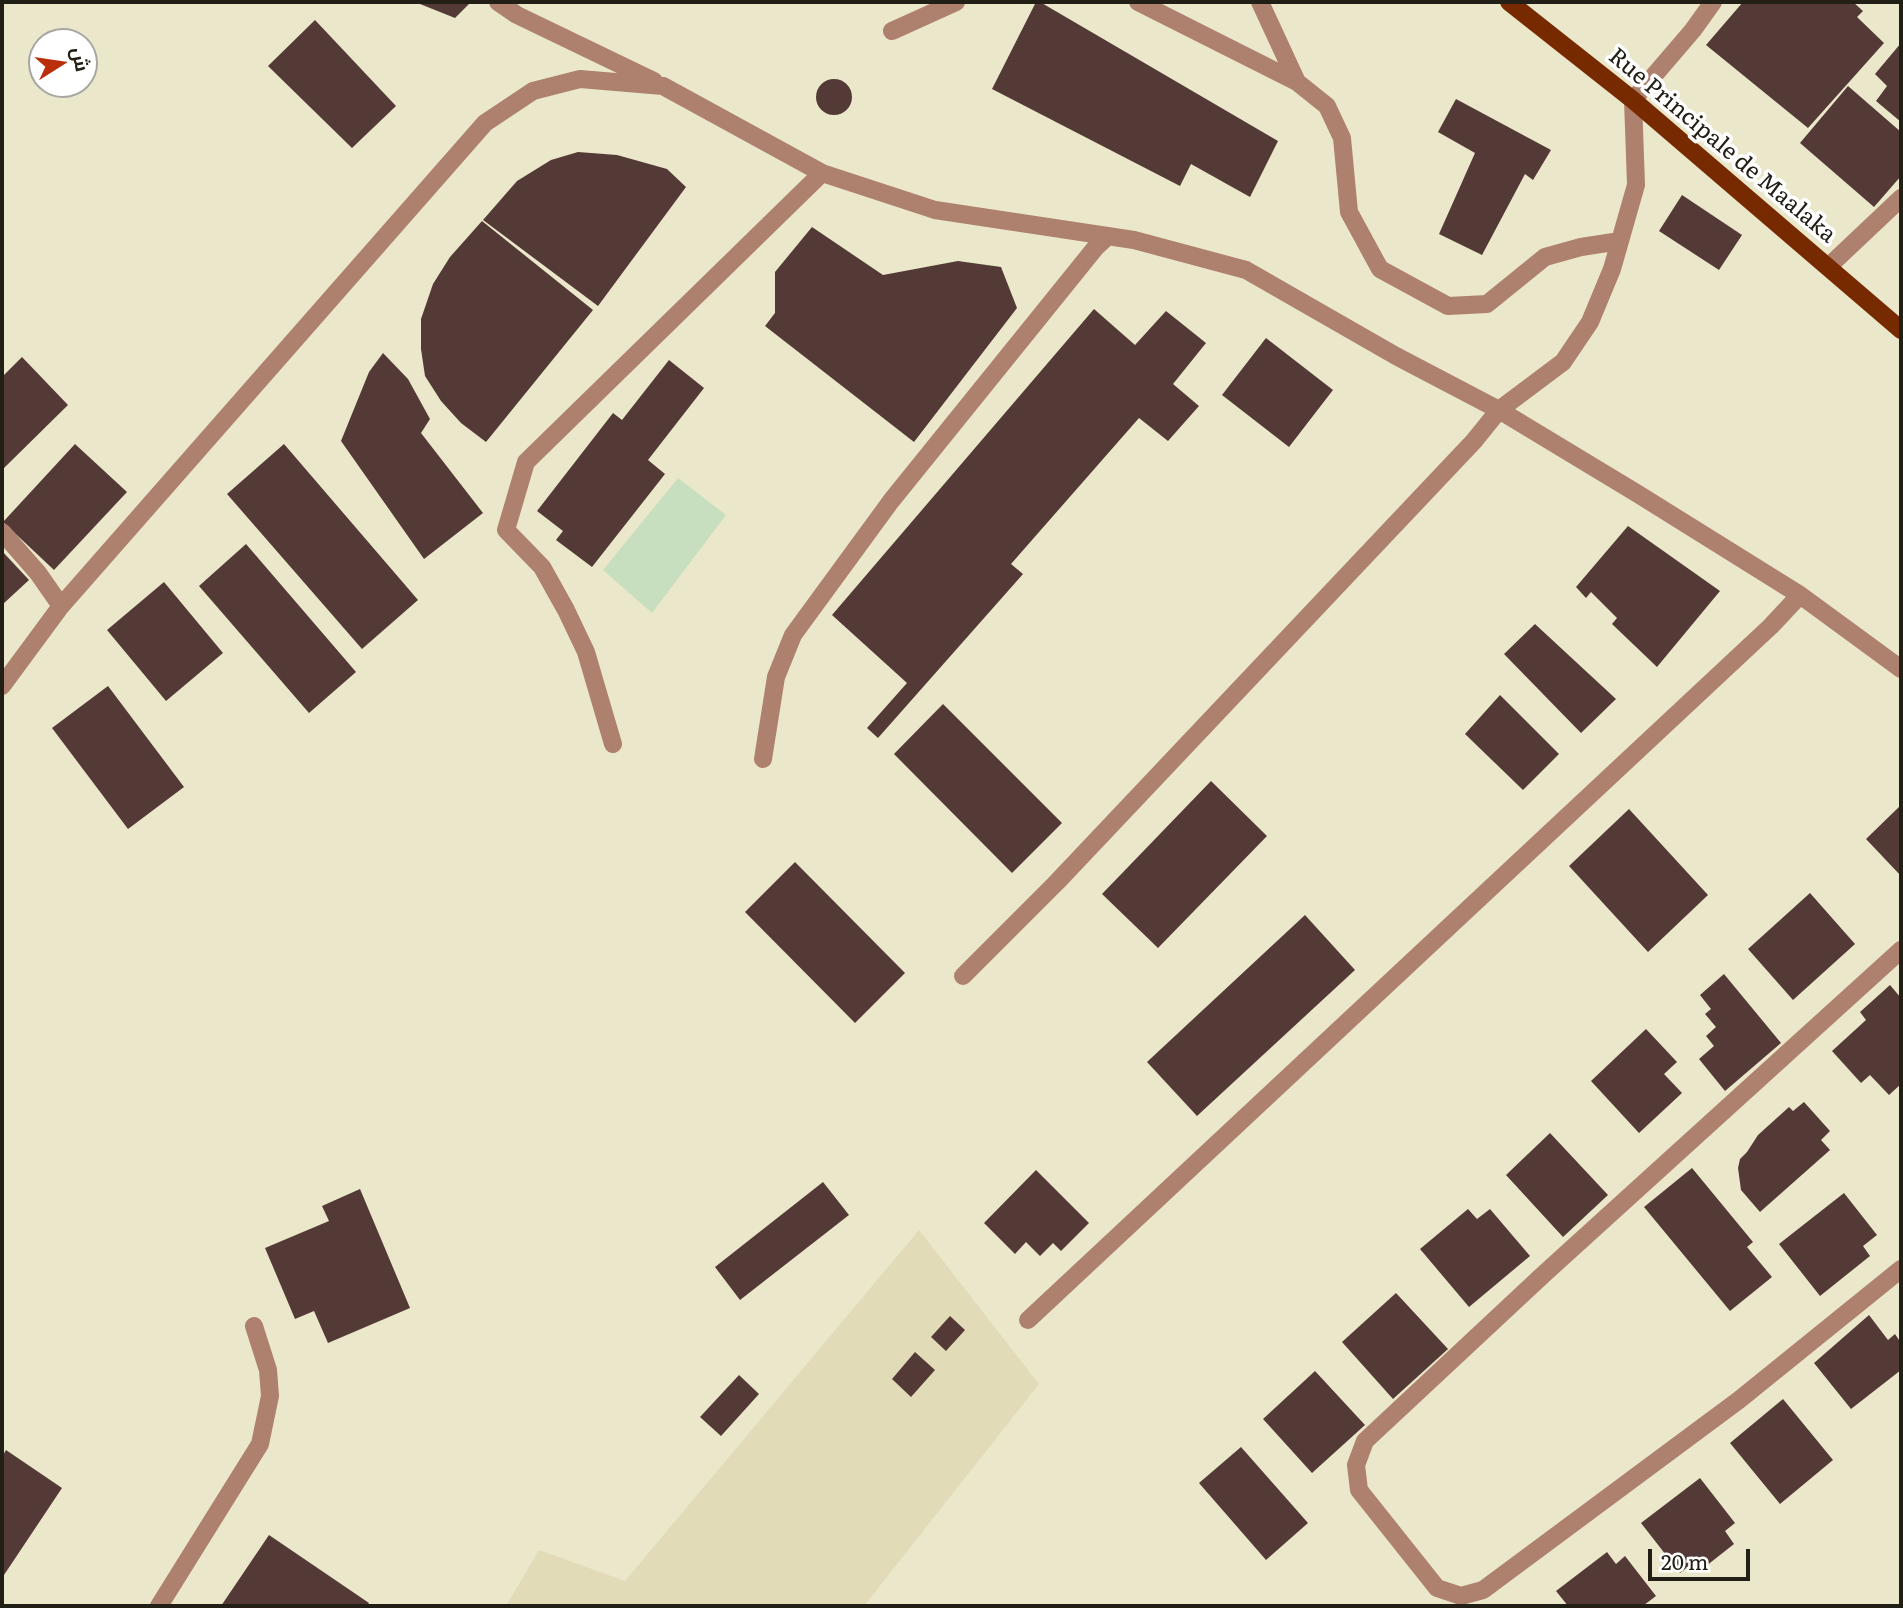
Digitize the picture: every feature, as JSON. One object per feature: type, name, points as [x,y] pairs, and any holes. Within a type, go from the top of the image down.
[{"type":"main road","name":"Rue Principale de Maalaka","points":[[1509,2],[1633,100],[1901,330]]},
{"type":"street","points":[[498,2],[517,15],[663,86],[822,173],[935,210],[1134,240],[1246,270],[1396,356],[1499,410],[1800,595],[1901,669]]},
{"type":"street","points":[[892,31],[956,2]]},
{"type":"street","points":[[1138,2],[1297,82],[1327,106],[1342,138],[1349,212],[1380,269],[1448,306],[1487,304],[1545,257],[1581,247],[1620,241]]},
{"type":"street","points":[[1260,2],[1297,82]]},
{"type":"street","points":[[963,976],[1057,882],[1474,441],[1499,410],[1563,362],[1590,322],[1612,269],[1636,185],[1633,100],[1693,30],[1713,2]]},
{"type":"street","points":[[2,686],[61,606],[485,123],[533,91],[580,79],[663,86]]},
{"type":"street","points":[[613,744],[586,652],[566,610],[542,567],[506,530],[526,462],[822,173]]},
{"type":"street","points":[[1828,267],[1901,198]]},
{"type":"street","points":[[763,759],[776,677],[793,635],[900,490],[1096,247],[1108,236]]},
{"type":"street","points":[[2,532],[38,573],[61,606]]},
{"type":"street","points":[[1028,1320],[1771,626],[1800,595]]},
{"type":"street","points":[[1901,950],[1545,1273],[1365,1441],[1356,1465],[1359,1490],[1437,1588],[1461,1596],[1483,1590],[1738,1400],[1901,1269]]},
{"type":"street","points":[[159,1606],[260,1444],[270,1396],[268,1370],[254,1326]]},
{"type":"shaded area","points":[[919,1230],[1039,1384],[864,1606],[506,1606],[539,1550],[625,1581]]},
{"type":"green space","points":[[678,478],[726,515],[652,613],[603,570]]},
{"type":"building","points":[[415,2],[471,2],[455,18]]},
{"type":"building","points":[[1036,2],[1278,141],[1250,197],[1191,164],[1180,186],[992,89]]},
{"type":"building","points":[[1743,2],[1853,2],[1863,11],[1857,17],[1884,43],[1808,128],[1706,45]]},
{"type":"building","points":[[315,20],[396,106],[352,148],[268,66]]},
{"type":"building","points":[[1901,43],[1901,122],[1876,101],[1887,86],[1875,74]]},
{"type":"building","points":[[834,79],[847,84],[852,97],[847,110],[834,115],[821,110],[816,97],[821,84]]},
{"type":"building","points":[[1848,86],[1901,132],[1901,176],[1874,207],[1800,143]]},
{"type":"building","points":[[1456,99],[1551,150],[1533,180],[1525,174],[1482,255],[1439,234],[1475,153],[1438,132]]},
{"type":"building","points":[[578,152],[617,155],[667,169],[686,187],[598,306],[483,220],[517,181],[551,160]]},
{"type":"building","points":[[1682,195],[1742,235],[1719,270],[1659,231]]},
{"type":"building","points":[[482,221],[593,310],[486,442],[461,423],[441,401],[425,376],[421,349],[421,319],[433,284],[450,257]]},
{"type":"building","points":[[812,227],[883,275],[958,261],[1001,267],[1017,308],[914,442],[765,326],[775,313],[775,272]]},
{"type":"building","points":[[1094,309],[1135,345],[1166,311],[1206,343],[1173,384],[1199,406],[1168,441],[1139,418],[1011,564],[1023,574],[878,738],[867,728],[907,683],[832,615]]},
{"type":"building","points":[[1266,338],[1333,390],[1289,447],[1222,395]]},
{"type":"building","points":[[383,353],[408,379],[430,419],[421,433],[483,513],[424,559],[341,441],[369,372]]},
{"type":"building","points":[[22,357],[68,405],[4,468],[2,377]]},
{"type":"building","points":[[669,360],[704,388],[648,460],[665,474],[592,567],[556,540],[563,531],[537,511],[613,413],[622,420]]},
{"type":"building","points":[[75,444],[127,492],[54,570],[3,522]]},
{"type":"building","points":[[284,444],[418,600],[362,649],[227,494]]},
{"type":"building","points":[[1628,526],[1720,591],[1657,667],[1612,624],[1617,618],[1591,592],[1586,598],[1576,587]]},
{"type":"building","points":[[246,544],[356,672],[309,713],[199,586]]},
{"type":"building","points":[[2,551],[29,580],[2,605]]},
{"type":"building","points":[[164,582],[223,653],[166,701],[107,630]]},
{"type":"building","points":[[1535,624],[1616,699],[1581,733],[1504,654]]},
{"type":"building","points":[[108,686],[184,787],[128,829],[52,728]]},
{"type":"building","points":[[1500,695],[1559,754],[1523,790],[1465,734]]},
{"type":"building","points":[[943,704],[1062,823],[1012,873],[894,754]]},
{"type":"building","points":[[1211,781],[1267,836],[1158,948],[1102,894]]},
{"type":"building","points":[[1901,805],[1901,876],[1866,839]]},
{"type":"building","points":[[1629,809],[1708,895],[1648,952],[1569,866]]},
{"type":"building","points":[[795,862],[905,973],[855,1023],[745,912]]},
{"type":"building","points":[[1810,893],[1855,944],[1793,1000],[1748,949]]},
{"type":"building","points":[[1305,915],[1355,970],[1197,1116],[1147,1062]]},
{"type":"building","points":[[1724,974],[1781,1043],[1725,1091],[1699,1059],[1714,1046],[1706,1036],[1716,1027],[1705,1014],[1711,1009],[1700,995]]},
{"type":"building","points":[[1890,985],[1901,998],[1901,1084],[1889,1095],[1870,1075],[1861,1083],[1832,1051],[1866,1020],[1860,1012]]},
{"type":"building","points":[[1646,1029],[1677,1062],[1664,1074],[1682,1093],[1639,1133],[1591,1081]]},
{"type":"building","points":[[1804,1102],[1830,1131],[1821,1140],[1830,1150],[1760,1212],[1741,1190],[1738,1168],[1740,1159],[1758,1135],[1789,1107],[1793,1111]]},
{"type":"building","points":[[1550,1133],[1608,1195],[1563,1237],[1506,1175]]},
{"type":"building","points":[[1692,1168],[1753,1242],[1747,1247],[1772,1277],[1730,1311],[1644,1207]]},
{"type":"building","points":[[1036,1170],[1089,1223],[1061,1251],[1053,1243],[1040,1256],[1026,1242],[1015,1254],[984,1223]]},
{"type":"building","points":[[823,1182],[849,1215],[740,1300],[715,1267]]},
{"type":"building","points":[[360,1189],[410,1308],[328,1343],[314,1311],[295,1319],[265,1248],[329,1221],[322,1206]]},
{"type":"building","points":[[1844,1193],[1877,1235],[1863,1246],[1870,1256],[1820,1296],[1779,1244]]},
{"type":"building","points":[[1468,1209],[1477,1219],[1490,1209],[1530,1256],[1469,1307],[1420,1249]]},
{"type":"building","points":[[1396,1293],[1448,1349],[1393,1399],[1342,1342]]},
{"type":"building","points":[[1869,1315],[1888,1340],[1895,1334],[1901,1343],[1901,1370],[1851,1409],[1814,1363]]},
{"type":"building","points":[[950,1316],[965,1330],[946,1351],[931,1337]]},
{"type":"building","points":[[915,1352],[935,1370],[911,1397],[892,1379]]},
{"type":"building","points":[[1315,1371],[1365,1425],[1312,1473],[1263,1419]]},
{"type":"building","points":[[739,1375],[759,1394],[721,1436],[700,1417]]},
{"type":"building","points":[[1783,1399],[1833,1460],[1780,1504],[1730,1443]]},
{"type":"building","points":[[1241,1447],[1308,1523],[1266,1560],[1199,1483]]},
{"type":"building","points":[[6,1450],[62,1488],[2,1578],[2,1457]]},
{"type":"building","points":[[1700,1478],[1735,1523],[1725,1531],[1734,1544],[1701,1570],[1694,1562],[1680,1573],[1641,1523]]},
{"type":"building","points":[[269,1535],[369,1603],[367,1606],[221,1606]]},
{"type":"building","points":[[1607,1552],[1616,1564],[1625,1556],[1656,1596],[1645,1606],[1568,1606],[1556,1591]]}]
